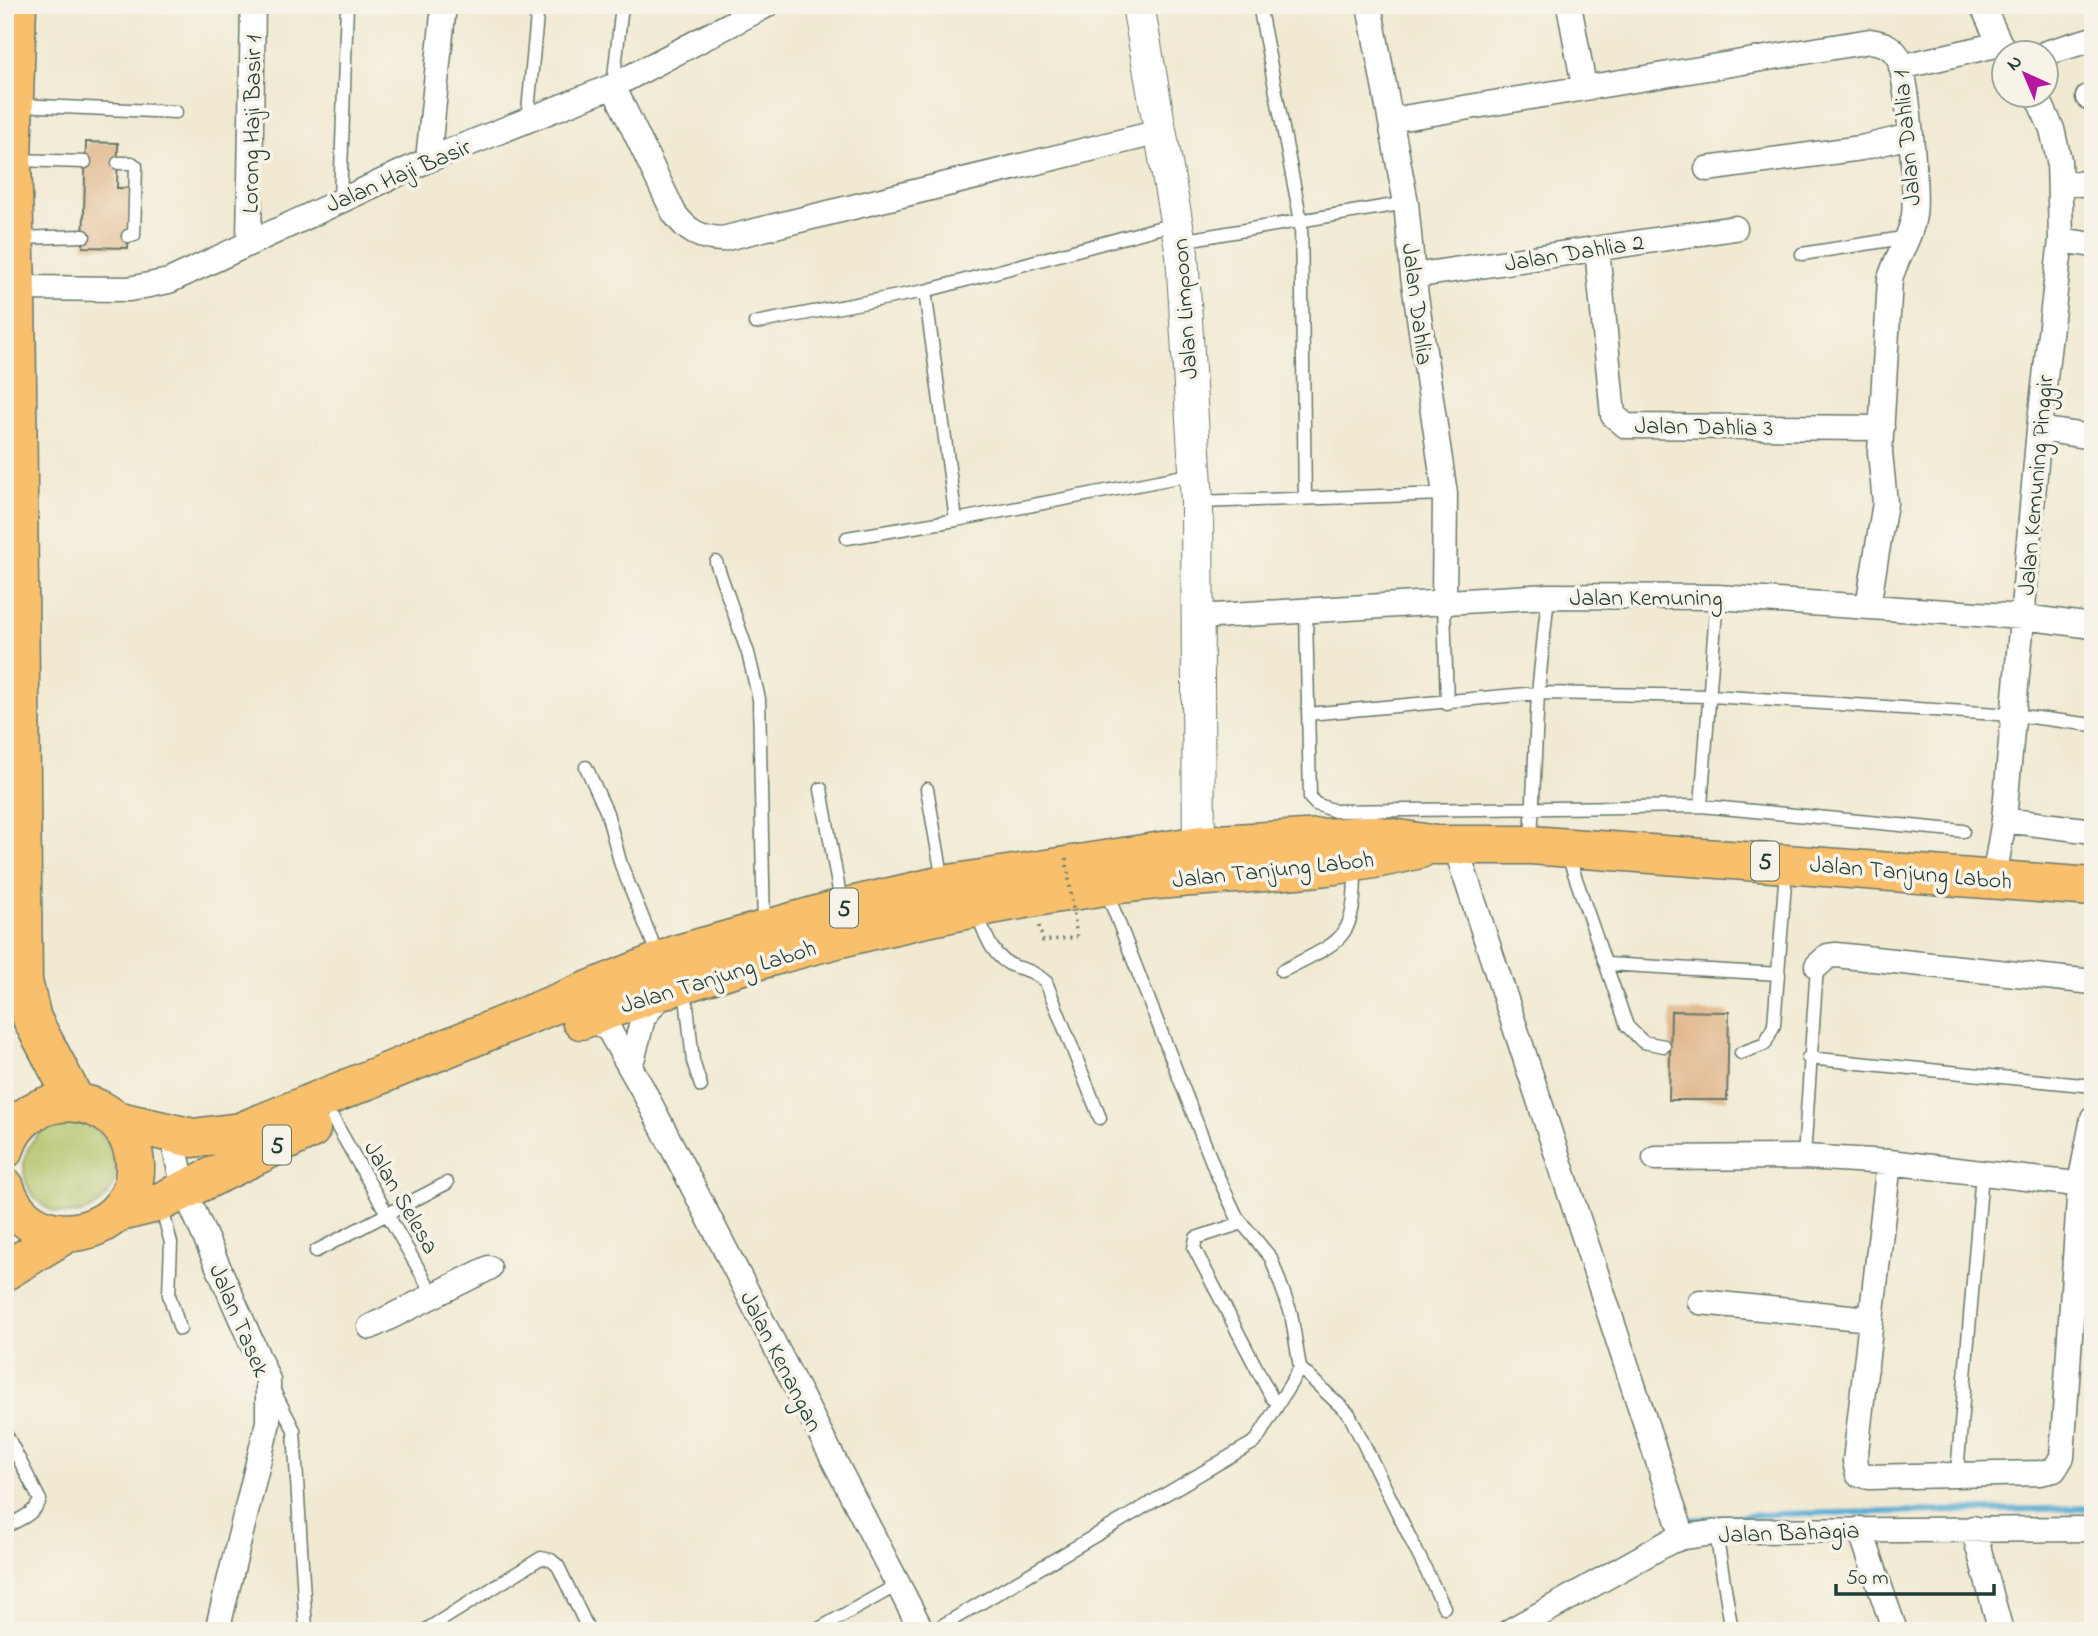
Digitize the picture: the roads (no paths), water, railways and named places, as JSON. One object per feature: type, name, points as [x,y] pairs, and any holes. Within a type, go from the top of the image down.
[{"type":"main road","points":[[6,1136],[36,1109],[55,1102],[75,1101],[32,1019],[23,981],[11,290],[17,5]]},
{"type":"main road","name":"Jalan Tanjung Laboh","points":[[115,1120],[172,1135],[215,1138],[240,1132],[671,978],[764,931],[842,908],[943,885],[1200,861],[1373,835],[1446,845],[1548,846],[2093,887]]},
{"type":"main road","name":"Jalan Tanjung Laboh","points":[[671,978],[869,929],[1104,886],[1200,861],[1354,864],[1446,845]]},
{"type":"main road","name":"Jalan Tanjung Laboh","points":[[116,1213],[172,1195],[370,1101],[604,1003]]},
{"type":"main road","name":"5","points":[[75,1101],[90,1104],[115,1120]]},
{"type":"main road","points":[[115,1120],[127,1136],[134,1156],[131,1186],[116,1213]]},
{"type":"main road","points":[[5,1187],[18,1211],[31,1223],[65,1234]]},
{"type":"main road","name":"5","points":[[5,1271],[65,1234],[83,1232],[101,1225],[116,1213]]},
{"type":"street","name":"Lorong Haji Basir 1","points":[[249,242],[253,5]]},
{"type":"street","points":[[428,160],[444,5]]},
{"type":"street","name":"Jalan Haji Basir","points":[[11,290],[129,289],[169,281],[428,160],[613,86],[767,5]]},
{"type":"street","name":"Jalan Limpoon","points":[[1138,5],[1179,232],[1196,488],[1200,861]]},
{"type":"street","name":"Jalan Dahlia","points":[[1369,5],[1406,203],[1413,276],[1445,494],[1444,605]]},
{"type":"street","points":[[1569,5],[1584,86]]},
{"type":"street","points":[[1982,5],[1999,38]]},
{"type":"street","points":[[2060,49],[2093,39]]},
{"type":"street","name":"Jalan Dahlia 1","points":[[1391,120],[1584,86],[1870,41],[1888,45],[1898,57],[1901,67],[1915,214],[1909,237],[1895,259],[1890,279],[1882,428],[1885,503],[1868,606]]},
{"type":"street","points":[[1901,67],[1990,51]]},
{"type":"street","points":[[613,86],[674,213],[694,234],[709,238],[722,239],[1160,132]]},
{"type":"street","name":"Jalan Kemuning Pinggir","points":[[1994,878],[2004,820],[2039,429],[2062,240],[2059,160],[2052,129],[2042,108]]},
{"type":"street","points":[[1707,169],[1861,148],[1909,136]]},
{"type":"street","points":[[2060,182],[2093,185]]},
{"type":"street","name":"Jalan Dahlia 2","points":[[1413,276],[1735,228]]},
{"type":"street","points":[[2062,240],[2093,245]]},
{"type":"street","name":"Jalan Dahlia 3","points":[[1597,249],[1613,415],[1626,426],[1882,428]]},
{"type":"street","points":[[2039,429],[2093,437]]},
{"type":"street","name":"Jalan Kemuning","points":[[1198,617],[1444,605],[1548,596],[1717,597],[2023,617],[2093,626]]},
{"type":"street","points":[[2004,820],[2093,831]]},
{"type":"street","points":[[1446,845],[1677,1524]]},
{"type":"street","points":[[1817,966],[1828,956],[1836,955],[2093,982]]},
{"type":"street","name":"Jalan Kenangan","points":[[634,1057],[643,1018],[671,978]]},
{"type":"street","name":"Jalan Kenangan","points":[[604,1003],[634,1057],[643,1090]]},
{"type":"street","name":"Jalan Kenangan","points":[[604,1003],[609,1030],[643,1090],[922,1631]]},
{"type":"street","points":[[1889,1162],[1855,1461],[1858,1474],[1869,1477],[2040,1473],[2054,1470],[2062,1457],[2093,1118]]},
{"type":"street","name":"Jalan Tasek","points":[[172,1135],[172,1195],[268,1380],[268,1422],[217,1631]]},
{"type":"street","points":[[1655,1158],[1804,1157],[1889,1162],[2086,1184]]},
{"type":"street","points":[[370,1327],[489,1268]]},
{"type":"street","points":[[1700,1302],[1870,1319]]},
{"type":"street","name":"Jalan Bahagia","points":[[1510,1631],[1677,1524],[1716,1533],[1860,1529],[2093,1529]]},
{"type":"street","points":[[1973,1528],[2001,1631]]},
{"type":"street","points":[[1860,1529],[1895,1631]]},
{"type":"lane","points":[[340,199],[347,5]]},
{"type":"lane","points":[[527,122],[538,5]]},
{"type":"lane","points":[[613,86],[622,5]]},
{"type":"lane","points":[[1259,5],[1301,221],[1305,498]]},
{"type":"lane","points":[[13,105],[176,112]]},
{"type":"lane","points":[[12,160],[85,162]]},
{"type":"lane","points":[[118,163],[132,163],[136,166],[134,235],[128,236]]},
{"type":"lane","points":[[755,323],[925,291],[1179,232],[1301,221],[1406,203]]},
{"type":"lane","points":[[13,238],[83,236]]},
{"type":"lane","points":[[1802,254],[1909,237]]},
{"type":"lane","points":[[925,291],[956,520]]},
{"type":"lane","points":[[847,538],[956,520],[1196,488],[1305,498],[1445,494]]},
{"type":"lane","points":[[716,562],[748,653],[759,699],[764,931]]},
{"type":"lane","points":[[1548,596],[1538,693],[1534,806],[1548,846],[1607,964],[1627,1026],[1643,1042],[1664,1046]]},
{"type":"lane","points":[[1701,806],[1717,597]]},
{"type":"lane","points":[[1444,605],[1447,704]]},
{"type":"lane","points":[[1306,612],[1310,798],[1324,808],[1335,811],[1534,806],[1701,806],[1963,831]]},
{"type":"lane","points":[[1308,714],[1447,704],[1538,693],[1711,696],[2014,715],[2093,726]]},
{"type":"lane","points":[[586,767],[607,813],[621,865],[671,978],[701,1086]]},
{"type":"lane","points":[[821,789],[842,908]]},
{"type":"lane","points":[[927,789],[943,885]]},
{"type":"lane","points":[[1741,1053],[1765,1044],[1774,1025],[1787,862]]},
{"type":"lane","points":[[1282,971],[1328,947],[1349,925],[1355,908],[1354,864]]},
{"type":"lane","points":[[1104,886],[1215,1170],[1242,1223],[1271,1258],[1291,1313],[1300,1368],[1349,1414],[1444,1607]]},
{"type":"lane","points":[[976,909],[994,952],[1014,966],[1036,973],[1046,982],[1100,1118]]},
{"type":"lane","points":[[1607,964],[1779,974]]},
{"type":"lane","points":[[1804,1157],[1808,1058],[1817,966]]},
{"type":"lane","points":[[1808,1058],[2093,1086]]},
{"type":"lane","name":"Jalan Selesa","points":[[333,1119],[434,1296]]},
{"type":"lane","points":[[1958,1473],[1983,1173]]},
{"type":"lane","points":[[316,1251],[447,1183]]},
{"type":"lane","points":[[172,1195],[169,1295],[180,1329]]},
{"type":"lane","points":[[1242,1223],[1195,1238],[1194,1248],[1272,1398]]},
{"type":"lane","points":[[933,1631],[1256,1441],[1300,1368]]},
{"type":"lane","points":[[268,1380],[294,1430],[306,1631]]},
{"type":"lane","points":[[5,1432],[40,1500],[30,1514],[5,1527]]},
{"type":"lane","points":[[1716,1533],[1732,1631]]},
{"type":"lane","points":[[424,1631],[541,1558],[551,1560],[558,1566],[589,1631]]},
{"type":"lane","points":[[815,1631],[897,1585]]},
{"type":"waterway","points":[[1683,1523],[1688,1520],[1777,1514],[2093,1508]]},
{"type":"waterway","points":[[1492,1631],[1506,1623]]}]
